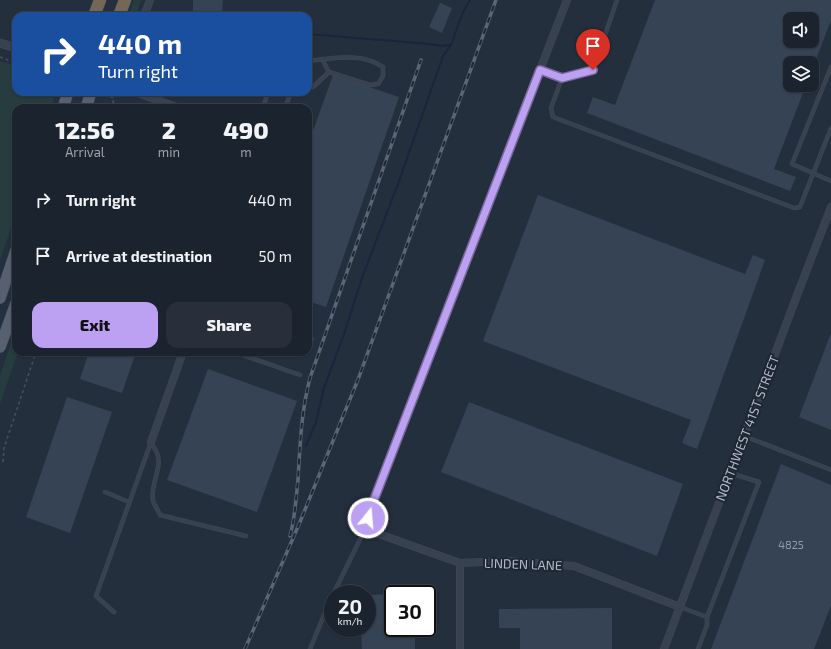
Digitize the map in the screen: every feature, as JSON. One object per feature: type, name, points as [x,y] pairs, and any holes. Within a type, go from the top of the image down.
[{"type":"highway","points":[[96,12],[100,0]]},
{"type":"highway","points":[[120,12],[125,0]]},
{"type":"main road","points":[[0,298],[12,262]]},
{"type":"main road","points":[[0,347],[12,314]]},
{"type":"street","points":[[146,12],[150,0]]},
{"type":"street","points":[[365,529],[371,507],[567,0]]},
{"type":"street","points":[[0,42],[12,46]]},
{"type":"street","points":[[146,96],[168,104]]},
{"type":"street","name":"NORTHWEST 41ST STREET","points":[[664,649],[831,206]]},
{"type":"street","points":[[150,442],[182,356]]},
{"type":"street","name":"LINDEN LANE","points":[[365,529],[460,563],[508,561],[574,566],[680,607]]},
{"type":"street","points":[[460,563],[460,649]]},
{"type":"lane","points":[[540,70],[562,78],[593,70],[617,0]]},
{"type":"lane","points":[[312,60],[322,59],[356,57],[371,60],[382,67],[383,76],[378,84],[370,84],[328,72],[322,59]]},
{"type":"lane","points":[[831,67],[792,164],[831,181]]},
{"type":"lane","points":[[312,87],[328,72]]},
{"type":"lane","points":[[562,78],[551,108],[553,116],[794,208],[800,207],[831,128]]},
{"type":"lane","points":[[245,356],[300,375]]},
{"type":"lane","points":[[744,436],[831,470]]},
{"type":"lane","points":[[114,612],[96,596],[150,442]]},
{"type":"lane","points":[[150,442],[157,454],[158,468],[153,494],[154,502],[160,515],[246,536]]},
{"type":"lane","points":[[698,649],[707,624],[707,617],[759,482],[730,473]]},
{"type":"lane","points":[[105,492],[129,502]]},
{"type":"lane","points":[[310,649],[329,603],[365,529]]},
{"type":"lane","points":[[680,607],[707,617]]},
{"type":"path","points":[[0,57],[12,62]]},
{"type":"path","points":[[108,96],[114,98],[113,104]]},
{"type":"path","points":[[3,462],[4,448],[35,356]]},
{"type":"green space","points":[[134,0],[141,0],[137,12],[130,12]]},
{"type":"green space","points":[[0,61],[12,65],[12,96],[55,96],[52,104],[12,104],[12,225],[0,260]]},
{"type":"green space","points":[[12,340],[12,356],[17,356],[0,404],[0,375]]},
{"type":"building","points":[[193,0],[223,0],[222,12],[193,12]]},
{"type":"building","points":[[655,0],[831,0],[831,20],[817,56],[783,56],[783,92],[803,92],[774,169],[796,177],[790,191],[587,113],[593,97],[615,105]]},
{"type":"building","points":[[440,3],[452,8],[442,33],[429,27]]},
{"type":"building","points":[[333,75],[399,97],[326,307],[312,302],[312,134]]},
{"type":"building","points":[[538,195],[745,274],[753,255],[765,260],[697,449],[682,443],[691,420],[483,341]]},
{"type":"building","points":[[831,333],[831,430],[799,417]]},
{"type":"building","points":[[88,356],[135,356],[122,393],[80,379]]},
{"type":"building","points":[[208,369],[297,401],[257,512],[167,480]]},
{"type":"building","points":[[67,397],[112,412],[70,533],[26,517]]},
{"type":"building","points":[[469,402],[683,484],[657,556],[441,472]]},
{"type":"building","points":[[781,464],[831,485],[831,606],[814,649],[711,649]]},
{"type":"building","points":[[384,594],[384,637],[415,637],[415,649],[362,649],[361,637],[376,637],[376,595]]},
{"type":"building","points":[[612,608],[612,649],[520,649],[520,628],[499,628],[499,609]]},
{"type":"waterway","points":[[306,446],[316,422],[324,388],[344,334],[363,275],[398,184],[443,56],[451,45],[463,12],[470,0]]},
{"type":"waterway","points":[[312,34],[441,46],[450,45]]},
{"type":"railway","points":[[245,649],[300,522],[359,377],[496,0]]},
{"type":"railway","points":[[290,536],[296,501],[303,416],[310,378],[421,60]]},
{"type":"route","points":[[368,518],[540,70],[562,78],[593,70]]}]
